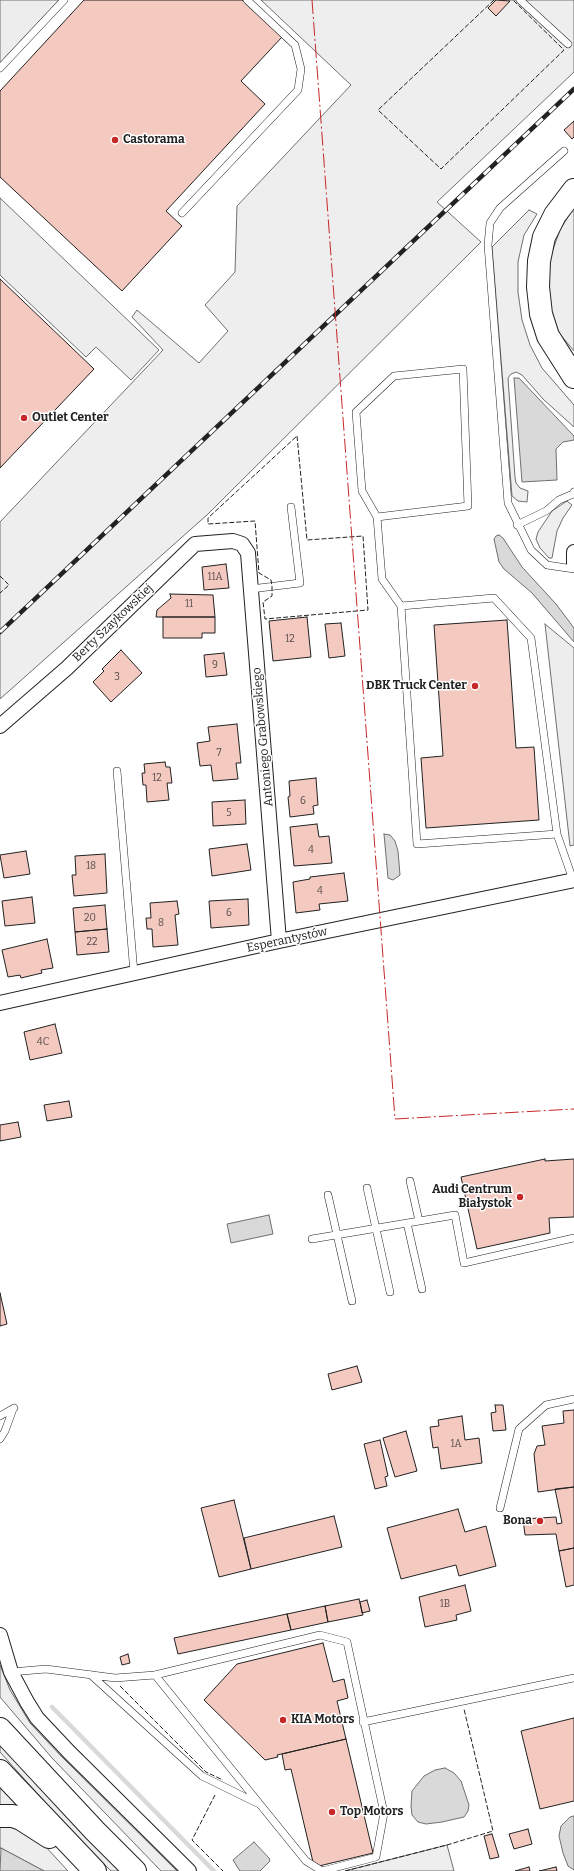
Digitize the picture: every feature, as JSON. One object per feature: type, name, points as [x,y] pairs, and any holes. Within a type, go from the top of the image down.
[{"type":"main road","points":[[574,190],[555,215],[544,237],[539,261],[538,287],[541,314],[548,336],[574,377]]},
{"type":"main road","points":[[0,1729],[135,1871]]},
{"type":"main road","points":[[0,1771],[93,1869]]},
{"type":"main road","points":[[0,1816],[13,1816],[30,1823],[93,1869]]},
{"type":"street","name":"Antoniego Grabowskiego","points":[[233,541],[242,544],[248,553],[279,941]]},
{"type":"street","name":"Berty Szaykowskiej","points":[[0,726],[67,668],[195,544],[233,541]]},
{"type":"street","points":[[574,552],[574,564]]},
{"type":"street","name":"Esperantystów","points":[[0,1003],[279,941],[574,880]]},
{"type":"street","points":[[0,1635],[11,1672],[27,1702],[54,1736],[189,1871]]},
{"type":"lane","points":[[0,68],[64,0]]},
{"type":"lane","points":[[182,213],[298,90],[301,69],[295,45],[247,0]]},
{"type":"lane","points":[[520,0],[568,44]]},
{"type":"lane","points":[[564,151],[500,208],[490,223],[488,245],[508,503],[517,525],[531,550],[547,565],[574,569]]},
{"type":"lane","points":[[377,517],[468,506],[463,369],[394,376],[356,412],[362,491],[377,517],[382,579],[401,606],[417,844],[557,834]]},
{"type":"lane","points":[[517,525],[546,511],[559,500],[573,494],[574,492]]},
{"type":"lane","points":[[251,589],[300,583],[291,506]]},
{"type":"lane","points":[[401,606],[494,598],[531,638],[557,834],[574,880]]},
{"type":"lane","points":[[117,771],[134,973]]},
{"type":"lane","points":[[410,1181],[419,1221]]},
{"type":"lane","points":[[367,1188],[390,1292]]},
{"type":"lane","points":[[328,1195],[352,1301]]},
{"type":"lane","points":[[312,1240],[455,1215],[464,1263],[574,1238]]},
{"type":"lane","points":[[407,1223],[422,1289]]},
{"type":"lane","points":[[500,1508],[519,1429],[546,1405],[574,1399]]},
{"type":"lane","points":[[0,1416],[14,1408],[5,1431],[0,1439]]},
{"type":"lane","points":[[11,1672],[46,1669],[115,1678],[155,1675],[320,1635],[347,1642],[363,1722],[384,1813],[376,1857],[322,1871],[306,1861],[155,1675]]},
{"type":"lane","points":[[91,1675],[202,1776],[260,1804]]},
{"type":"lane","points":[[363,1722],[574,1678]]},
{"type":"shaded area","points":[[0,0],[64,0],[0,68]]},
{"type":"shaded area","points":[[261,0],[574,0],[574,72],[437,202],[481,242],[208,514],[0,699],[0,522],[163,350],[132,317],[137,310],[199,363],[228,331],[205,305],[235,272],[237,206],[351,85]]},
{"type":"shaded area","points":[[0,198],[159,350],[131,380],[96,347],[86,357],[0,275]]},
{"type":"shaded area","points":[[574,207],[574,351],[554,327],[547,287],[550,258],[560,230]]},
{"type":"shaded area","points":[[529,210],[537,214],[524,235],[518,262],[518,292],[522,320],[530,345],[542,368],[574,405],[574,427],[543,399],[522,375],[516,372],[511,374],[508,378],[515,477],[516,483],[520,488],[528,491],[527,502],[518,501],[512,496],[492,247]]},
{"type":"shaded area","points":[[514,378],[519,378],[574,436],[574,440],[563,442],[556,449],[557,480],[522,482]]},
{"type":"shaded area","points":[[567,501],[572,505],[563,518],[557,531],[552,558],[549,558],[540,548],[536,539],[538,532],[552,511]]},
{"type":"shaded area","points":[[499,535],[503,538],[522,567],[556,604],[574,628],[574,642],[532,593],[504,569],[499,562],[494,539]]},
{"type":"shaded area","points":[[545,624],[574,648],[574,845],[570,846]]},
{"type":"shaded area","points":[[384,834],[390,835],[395,841],[398,851],[400,875],[393,880],[388,878]]},
{"type":"shaded area","points":[[269,1215],[273,1234],[231,1243],[227,1224]]},
{"type":"shaded area","points":[[0,1665],[10,1690],[30,1723],[60,1755],[177,1871],[161,1871],[52,1758],[0,1697]]},
{"type":"shaded area","points":[[0,1740],[122,1871],[111,1871],[72,1832],[0,1752]]},
{"type":"shaded area","points":[[445,1768],[454,1773],[461,1781],[469,1805],[468,1811],[464,1817],[442,1822],[426,1824],[418,1822],[412,1815],[412,1791],[424,1776],[435,1770]]},
{"type":"shaded area","points":[[0,1784],[14,1802],[21,1807],[0,1809]]},
{"type":"shaded area","points":[[574,1816],[574,1870],[568,1866],[559,1836],[561,1826],[570,1817]]},
{"type":"shaded area","points":[[0,1822],[34,1834],[68,1871],[44,1871],[1,1848],[0,1849]]},
{"type":"shaded area","points":[[254,1842],[270,1861],[260,1871],[240,1871],[233,1860]]},
{"type":"shaded area","points":[[447,1845],[454,1871],[345,1871]]},
{"type":"shaded area","points":[[1,1848],[44,1871],[0,1871]]},
{"type":"building","name":"Castorama","points":[[84,0],[242,0],[282,37],[241,81],[265,104],[166,211],[182,226],[122,291],[0,177],[0,91]]},
{"type":"building","points":[[496,0],[510,1],[496,16],[488,8]]},
{"type":"building","points":[[574,121],[574,137],[572,139],[564,130]]},
{"type":"building","name":"Outlet Center","points":[[0,279],[94,369],[0,468]]},
{"type":"building","points":[[226,564],[229,588],[204,590],[202,567]]},
{"type":"building","points":[[170,594],[213,595],[215,617],[156,617],[157,610],[171,598]]},
{"type":"building","points":[[163,617],[215,617],[215,633],[202,633],[202,638],[163,638]]},
{"type":"building","points":[[307,617],[311,657],[273,661],[269,621]]},
{"type":"building","name":"DBK Truck Center","points":[[507,620],[516,748],[534,747],[539,820],[426,828],[421,758],[443,756],[434,625]]},
{"type":"building","points":[[341,623],[345,656],[329,658],[325,624]]},
{"type":"building","points":[[121,650],[142,673],[111,702],[93,682],[104,671],[102,669]]},
{"type":"building","points":[[224,653],[227,675],[206,677],[204,655]]},
{"type":"building","points":[[237,724],[241,763],[236,763],[238,779],[213,781],[211,765],[200,766],[197,743],[210,741],[208,727]]},
{"type":"building","points":[[165,762],[166,767],[170,767],[172,783],[167,783],[169,800],[147,802],[146,785],[143,785],[142,773],[145,773],[144,764]]},
{"type":"building","points":[[316,778],[318,805],[313,806],[314,814],[290,817],[288,797],[290,796],[289,781]]},
{"type":"building","points":[[245,800],[246,824],[213,826],[212,802]]},
{"type":"building","points":[[317,824],[319,837],[329,836],[332,863],[294,866],[290,827]]},
{"type":"building","points":[[247,844],[251,870],[212,876],[209,849]]},
{"type":"building","points":[[26,851],[30,874],[4,878],[0,855]]},
{"type":"building","points":[[105,854],[107,893],[74,896],[72,875],[76,875],[75,856]]},
{"type":"building","points":[[344,873],[348,901],[319,904],[320,910],[296,913],[293,882],[310,879],[310,877]]},
{"type":"building","points":[[32,897],[35,923],[5,926],[2,901]]},
{"type":"building","points":[[248,899],[249,925],[211,928],[209,901]]},
{"type":"building","points":[[177,901],[179,914],[175,915],[178,945],[153,947],[152,929],[147,929],[146,918],[151,918],[150,903]]},
{"type":"building","points":[[105,905],[107,929],[75,932],[73,908]]},
{"type":"building","points":[[107,929],[109,952],[77,955],[75,932]]},
{"type":"building","points":[[47,939],[53,968],[41,970],[42,973],[21,978],[20,975],[8,977],[2,950]]},
{"type":"building","points":[[55,1024],[62,1053],[30,1060],[24,1032]]},
{"type":"building","points":[[69,1101],[72,1117],[47,1121],[44,1105]]},
{"type":"building","points":[[18,1122],[21,1137],[0,1141],[0,1125]]},
{"type":"building","name":"Audi Centrum Białystok","points":[[545,1159],[545,1161],[574,1159],[574,1217],[549,1218],[550,1233],[477,1249],[461,1177]]},
{"type":"building","points":[[0,1293],[7,1324],[0,1326]]},
{"type":"building","points":[[357,1366],[362,1382],[332,1390],[328,1374]]},
{"type":"building","points":[[495,1405],[503,1405],[506,1430],[493,1431],[491,1413],[496,1412]]},
{"type":"building","points":[[574,1410],[574,1487],[538,1492],[534,1454],[537,1446],[545,1445],[542,1426],[564,1423],[563,1411]]},
{"type":"building","points":[[462,1416],[465,1440],[479,1438],[482,1463],[441,1469],[438,1447],[433,1448],[430,1427],[439,1426],[438,1420]]},
{"type":"building","points":[[406,1431],[417,1471],[395,1477],[383,1438]]},
{"type":"building","points":[[380,1440],[388,1476],[385,1477],[387,1486],[375,1489],[364,1444]]},
{"type":"building","name":"Bona","points":[[574,1487],[574,1548],[559,1551],[556,1534],[525,1535],[523,1519],[556,1517],[557,1524],[562,1523],[555,1489]]},
{"type":"building","points":[[234,1500],[251,1569],[219,1577],[201,1508]]},
{"type":"building","points":[[458,1509],[465,1532],[486,1526],[496,1566],[459,1576],[456,1565],[401,1579],[387,1528]]},
{"type":"building","points":[[334,1516],[342,1547],[251,1569],[244,1538]]},
{"type":"building","points":[[574,1548],[574,1585],[566,1587],[559,1551]]},
{"type":"building","points":[[465,1585],[471,1611],[456,1615],[457,1620],[425,1627],[419,1597]]},
{"type":"building","points":[[359,1599],[363,1615],[328,1622],[325,1606]]},
{"type":"building","points":[[367,1600],[370,1611],[362,1613],[360,1602]]},
{"type":"building","points":[[325,1606],[328,1622],[291,1630],[287,1614]]},
{"type":"building","points":[[287,1614],[291,1630],[178,1654],[174,1638]]},
{"type":"building","name":"KIA Motors","points":[[323,1643],[333,1682],[344,1679],[348,1698],[337,1701],[346,1739],[277,1755],[278,1757],[265,1760],[204,1700],[237,1664]]},
{"type":"building","points":[[128,1654],[130,1663],[122,1665],[120,1657]]},
{"type":"building","points":[[574,1718],[574,1801],[540,1809],[521,1731]]},
{"type":"building","name":"Top Motors","points":[[346,1739],[373,1853],[319,1866],[313,1862],[291,1769],[285,1770],[282,1754]]},
{"type":"building","points":[[528,1829],[532,1844],[514,1849],[509,1834]]},
{"type":"building","points":[[492,1834],[499,1857],[490,1859],[484,1836]]},
{"type":"building","points":[[529,1867],[530,1871],[515,1871]]},
{"type":"building","points":[[556,1867],[557,1871],[539,1871]]},
{"type":"waterway","points":[[52,1707],[214,1871]]},
{"type":"railway","points":[[0,632],[574,89]]},
{"type":"fence","points":[[494,0],[378,110],[441,169],[564,50],[513,0]]},
{"type":"fence","points":[[297,436],[307,540],[363,536],[368,610],[265,619],[263,602],[272,596],[272,586],[271,580],[259,573],[255,521],[208,524],[208,518],[297,436]]},
{"type":"fence","points":[[0,576],[9,585],[0,593]]},
{"type":"fence","points":[[120,1686],[206,1772],[223,1780]]},
{"type":"fence","points":[[345,1871],[447,1845],[493,1831],[464,1709]]},
{"type":"fence","points":[[215,1795],[192,1840],[223,1871]]},
{"type":"power","points":[[312,0],[395,1119],[574,1109]]},
{"type":"place","name":"Castorama","points":[[115,140]]},
{"type":"place","name":"Outlet Center","points":[[24,418]]},
{"type":"place","name":"DBK Truck Center","points":[[475,686]]},
{"type":"place","name":"Audi Centrum Białystok","points":[[520,1197]]},
{"type":"place","name":"Bona","points":[[540,1521]]},
{"type":"place","name":"KIA Motors","points":[[283,1720]]},
{"type":"place","name":"Top Motors","points":[[332,1812]]}]
